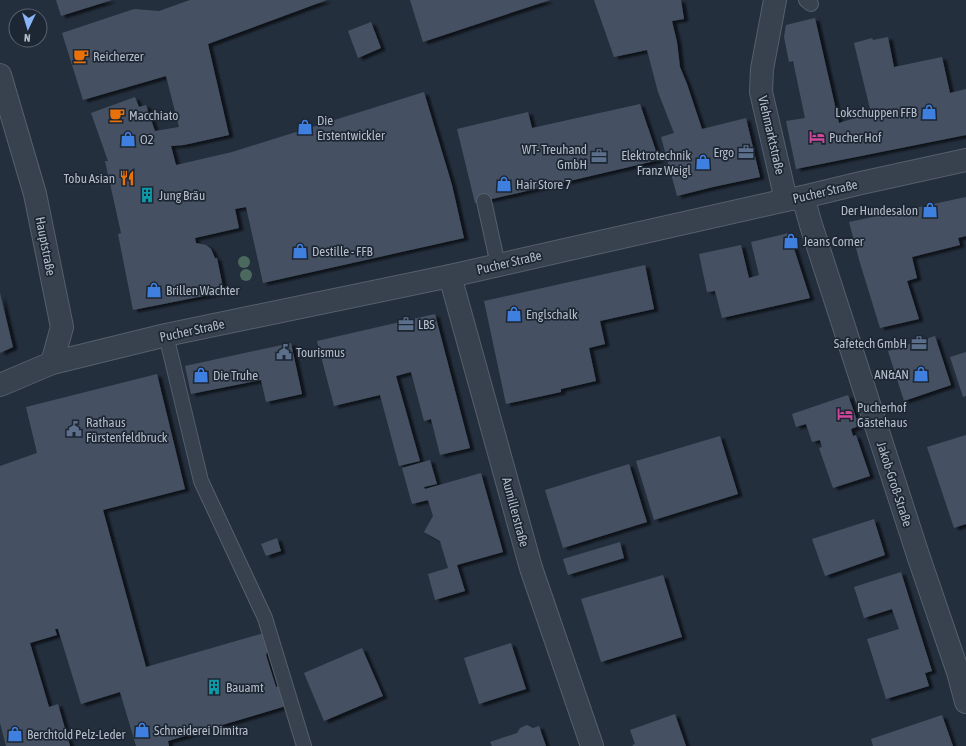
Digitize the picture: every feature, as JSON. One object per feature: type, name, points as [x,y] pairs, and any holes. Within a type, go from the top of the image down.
[{"type":"street","name":"Viehmarktstraße","points":[[775,0],[762,69],[761,92],[794,198]]},
{"type":"street","name":"Hauptstraße","points":[[0,75],[35,194],[62,327],[52,363]]},
{"type":"street","name":"Pucher Straße","points":[[52,363],[166,335],[450,276],[966,160]]},
{"type":"street","name":"Jakob-Groß-Straße","points":[[794,198],[811,225],[918,555],[958,672],[966,702]]},
{"type":"street","name":"Aumillerstraße","points":[[450,276],[531,568],[592,746]]},
{"type":"street","points":[[0,385],[52,363]]},
{"type":"lane","points":[[484,201],[498,265]]},
{"type":"lane","points":[[166,335],[201,481],[265,618],[304,746]]},
{"type":"building","points":[[56,0],[112,0],[61,16]]},
{"type":"building","points":[[190,0],[327,0],[208,44],[229,135],[184,145],[171,146],[176,165],[232,152],[424,92],[452,185],[464,238],[263,283],[246,207],[235,209],[239,228],[195,238],[196,243],[206,245],[211,249],[215,258],[217,258],[224,292],[133,310],[118,234],[121,233],[105,161],[108,161],[91,113],[135,97],[139,107],[146,105],[155,131],[179,127],[166,76],[83,100],[62,33],[134,9],[159,11]]},
{"type":"building","points":[[410,0],[550,0],[423,42]]},
{"type":"building","points":[[594,0],[681,0],[684,19],[672,21],[677,42],[680,67],[702,129],[746,118],[760,177],[677,196],[661,137],[674,133],[658,92],[647,50],[614,57]]},
{"type":"building","points":[[815,18],[839,123],[871,113],[854,43],[872,38],[873,40],[888,37],[894,67],[942,57],[950,93],[966,89],[966,135],[796,169],[786,121],[805,118],[793,61],[789,62],[784,37],[786,25]]},
{"type":"building","points":[[371,22],[381,48],[358,58],[348,31]]},
{"type":"building","points":[[640,104],[659,160],[475,203],[457,129],[528,112],[532,128]]},
{"type":"building","points":[[966,197],[966,236],[958,238],[960,245],[912,257],[917,278],[907,281],[919,319],[880,328],[849,222]]},
{"type":"building","points":[[789,233],[810,298],[722,318],[715,291],[707,292],[699,254],[741,245],[749,278],[759,275],[751,242]]},
{"type":"building","points":[[645,265],[654,309],[600,321],[605,344],[589,348],[596,381],[561,389],[561,392],[506,404],[484,301]]},
{"type":"building","points":[[0,293],[13,347],[0,353]]},
{"type":"building","points":[[435,314],[470,448],[440,455],[431,419],[424,421],[411,372],[396,376],[420,461],[399,466],[380,395],[334,406],[317,341]]},
{"type":"building","points":[[935,336],[951,385],[904,401],[888,351]]},
{"type":"building","points":[[291,343],[302,394],[266,402],[261,380],[191,394],[185,366]]},
{"type":"building","points":[[966,352],[966,396],[963,397],[950,357]]},
{"type":"building","points":[[157,374],[185,489],[103,510],[146,667],[264,633],[268,650],[266,655],[276,687],[280,686],[286,706],[168,741],[169,746],[136,746],[120,692],[81,704],[58,629],[55,629],[57,635],[30,643],[49,707],[58,704],[70,746],[6,746],[0,723],[0,466],[37,453],[26,407]]},
{"type":"building","points":[[848,395],[859,426],[851,429],[853,436],[856,435],[870,476],[833,488],[819,448],[822,447],[820,440],[812,442],[806,424],[796,427],[792,414]]},
{"type":"building","points":[[966,435],[966,524],[954,528],[927,447]]},
{"type":"building","points":[[720,436],[738,494],[654,520],[636,461]]},
{"type":"building","points":[[430,460],[437,484],[424,487],[425,489],[481,473],[503,552],[457,565],[465,591],[435,600],[428,574],[448,568],[440,541],[424,532],[433,516],[428,500],[412,504],[402,468]]},
{"type":"building","points":[[629,464],[647,522],[563,548],[545,490]]},
{"type":"building","points":[[874,519],[885,555],[825,576],[812,539]]},
{"type":"building","points":[[277,538],[281,551],[266,556],[261,544]]},
{"type":"building","points":[[620,542],[624,558],[568,575],[563,559]]},
{"type":"building","points":[[901,572],[932,671],[925,673],[929,686],[886,699],[867,639],[899,629],[892,609],[864,618],[854,587]]},
{"type":"building","points":[[663,575],[682,637],[601,662],[581,599]]},
{"type":"building","points":[[511,643],[526,689],[479,704],[464,658]]},
{"type":"building","points":[[362,648],[383,696],[324,721],[304,673]]},
{"type":"building","points":[[675,714],[686,746],[632,745],[635,744],[630,730]]},
{"type":"building","points":[[942,715],[953,746],[873,746],[871,739]]},
{"type":"building","points":[[527,725],[533,728],[539,726],[546,746],[492,746],[490,742],[517,733],[520,728]]},
{"type":"place","name":"Reicherzer","points":[[81,56]]},
{"type":"place","name":"Lokschuppen FFB","points":[[929,112]]},
{"type":"place","name":"Macchiato","points":[[117,115]]},
{"type":"place","name":"Die Erstentwickler","points":[[305,127]]},
{"type":"place","name":"Pucher Hof","points":[[817,137]]},
{"type":"place","name":"O2","points":[[128,139]]},
{"type":"place","name":"Ergo","points":[[746,152]]},
{"type":"place","name":"WT- Treuhand GmbH","points":[[599,156]]},
{"type":"place","name":"Elektrotechnik Franz Weigl","points":[[703,162]]},
{"type":"place","name":"Tobu Asian","points":[[127,178]]},
{"type":"place","name":"Hair Store 7","points":[[504,184]]},
{"type":"place","name":"Jung Bräu","points":[[147,195]]},
{"type":"place","name":"Der Hundesalon","points":[[930,210]]},
{"type":"place","name":"Jeans Corner","points":[[791,241]]},
{"type":"place","name":"Destille - FFB","points":[[300,251]]},
{"type":"place","name":"Brillen Wachter","points":[[154,290]]},
{"type":"place","name":"Englschalk","points":[[514,314]]},
{"type":"place","name":"LBS","points":[[406,324]]},
{"type":"place","name":"Safetech GmbH","points":[[919,343]]},
{"type":"place","name":"Tourismus","points":[[284,352]]},
{"type":"place","name":"AN&AN","points":[[921,374]]},
{"type":"place","name":"Die Truhe","points":[[201,375]]},
{"type":"place","name":"Pucherhof Gästehaus","points":[[845,414]]},
{"type":"place","name":"Rathaus Fürstenfeldbruck","points":[[74,429]]},
{"type":"place","name":"Bauamt","points":[[214,687]]},
{"type":"place","name":"Schneiderei Dimitra","points":[[142,730]]},
{"type":"place","name":"Berchtold Pelz-Leder","points":[[15,734]]}]
